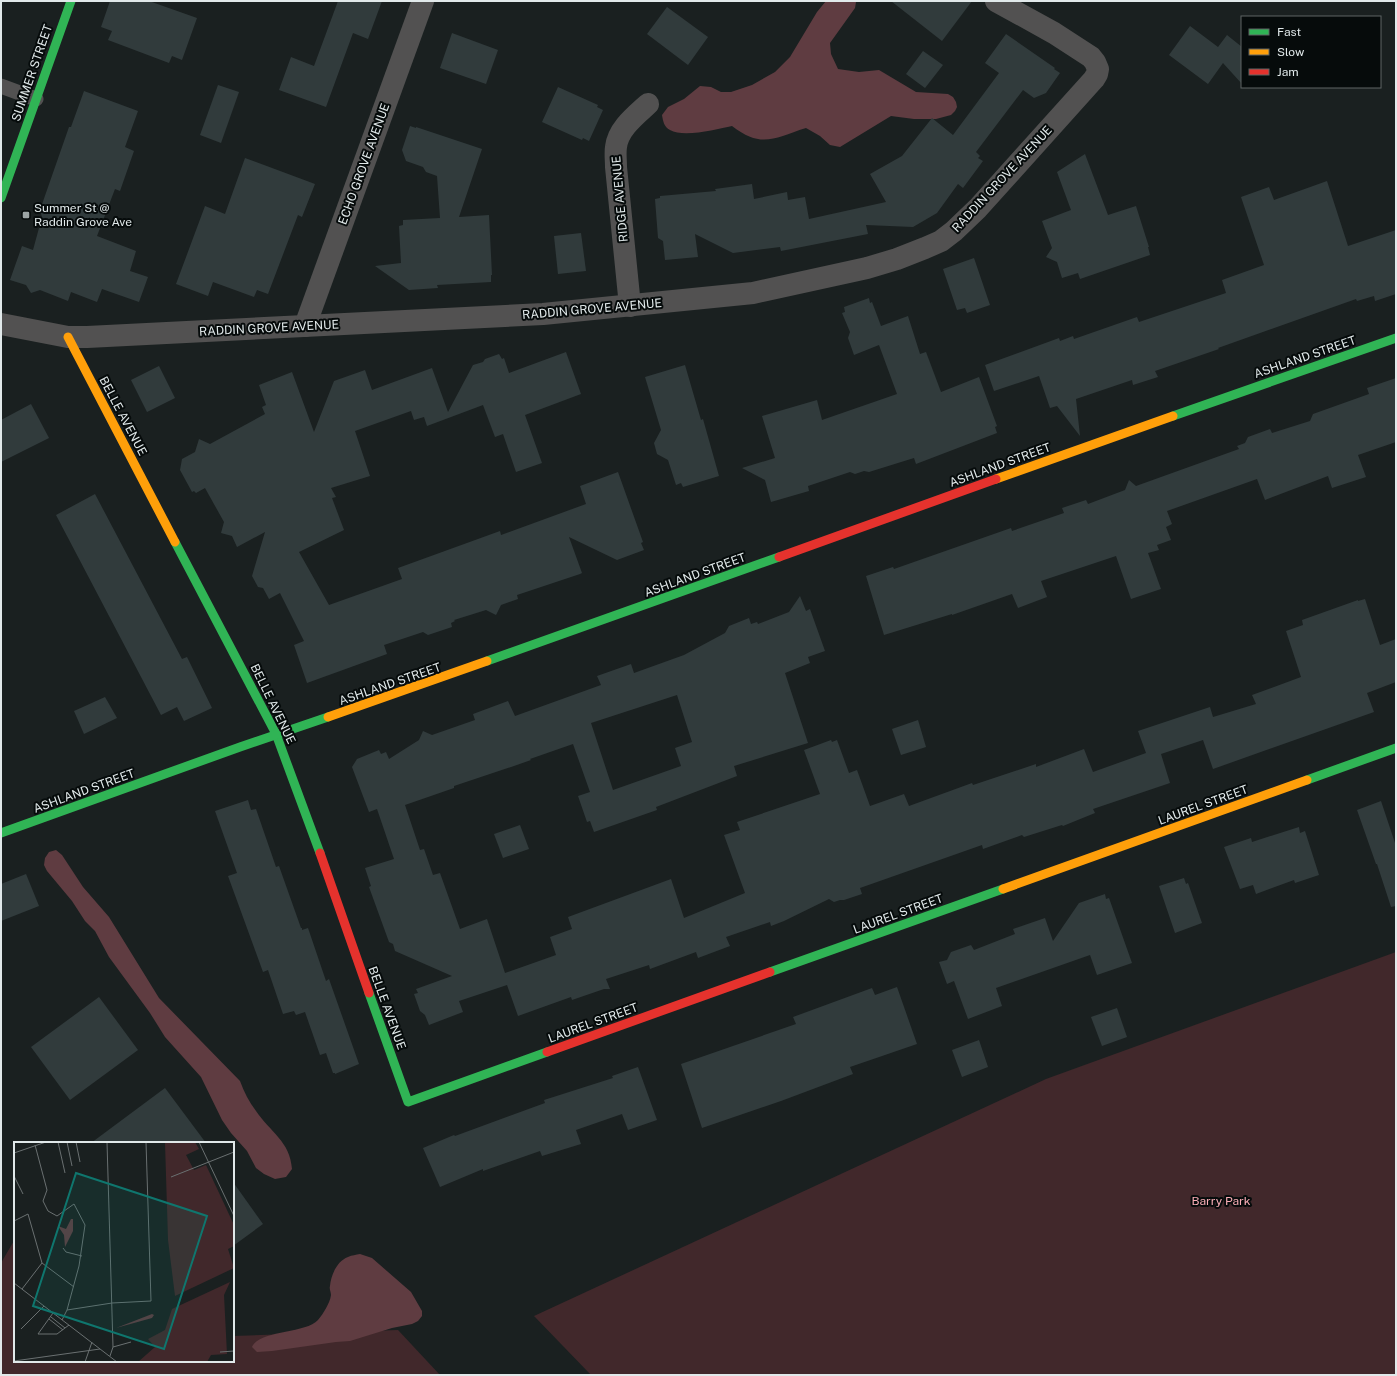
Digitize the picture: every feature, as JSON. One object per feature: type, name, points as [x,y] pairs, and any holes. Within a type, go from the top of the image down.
[{"type":"street","name":"SUMMER STREET","points":[[1,198],[70,1]]},
{"type":"street","name":"ECHO GROVE AVENUE","points":[[305,326],[423,1]]},
{"type":"street","name":"RADDIN GROVE AVENUE","points":[[1,324],[68,337],[527,315],[720,298],[769,290],[882,264],[937,243],[958,227],[1019,164],[1097,74],[1095,62],[1090,57],[1054,33],[996,1]]},
{"type":"street","name":"RIDGE AVENUE","points":[[630,306],[616,166],[616,147],[623,130],[629,122],[648,104]]},
{"type":"street","name":"BELLE AVENUE","points":[[68,337],[276,734],[408,1102]]},
{"type":"street","name":"ASHLAND STREET","points":[[1,833],[81,806],[276,734],[380,700],[508,655],[1131,431],[1396,338]]},
{"type":"street","name":"LAUREL STREET","points":[[408,1102],[1396,748]]},
{"type":"lane","points":[[1,86],[36,99]]},
{"type":"green space","name":"Barry Park","points":[[1396,952],[1396,1375],[591,1375],[534,1316],[1046,1079]]},
{"type":"green space","points":[[14,1241],[14,1362],[234,1362],[234,1336],[398,1330],[440,1375],[1,1375],[1,1263]]},
{"type":"shaded area","points":[[826,1],[856,2],[855,8],[830,43],[831,54],[838,69],[859,72],[879,70],[916,92],[948,94],[953,97],[956,102],[957,107],[955,111],[951,115],[936,119],[914,119],[891,116],[840,147],[830,145],[820,136],[806,128],[776,138],[760,139],[742,133],[732,126],[709,131],[683,133],[670,130],[665,126],[662,115],[668,107],[684,99],[700,86],[711,87],[721,92],[731,92],[752,85],[775,72],[790,57],[817,12]]},
{"type":"shaded area","points":[[56,850],[62,855],[83,887],[109,917],[159,998],[240,1081],[253,1108],[288,1151],[292,1169],[286,1177],[275,1179],[256,1168],[247,1151],[231,1133],[222,1120],[201,1077],[165,1037],[150,1013],[109,957],[95,931],[85,921],[72,901],[47,871],[44,865],[45,858],[49,852]]},
{"type":"shaded area","points":[[360,1254],[372,1258],[411,1292],[422,1311],[422,1316],[418,1321],[350,1341],[257,1352],[252,1347],[256,1342],[263,1338],[303,1328],[318,1320],[324,1312],[331,1295],[330,1288],[335,1269],[344,1259]]},
{"type":"building","points":[[110,1],[149,1],[197,18],[182,60],[172,56],[169,63],[108,40],[112,31],[101,27]]},
{"type":"building","points":[[338,1],[382,1],[368,39],[353,33],[326,107],[279,90],[291,57],[314,66]]},
{"type":"building","points":[[891,1],[972,1],[942,41]]},
{"type":"building","points":[[667,7],[708,37],[688,65],[647,34]]},
{"type":"building","points":[[1190,26],[1218,47],[1227,35],[1241,46],[1241,83],[1223,63],[1208,84],[1169,55]]},
{"type":"building","points":[[452,33],[498,50],[486,84],[440,68]]},
{"type":"building","points":[[1006,34],[1060,73],[1046,93],[1034,98],[1023,90],[976,152],[980,156],[978,158],[983,161],[963,188],[958,184],[937,213],[913,227],[866,225],[868,234],[781,251],[780,247],[733,253],[695,234],[698,257],[665,260],[663,241],[658,238],[655,199],[660,198],[660,196],[716,191],[715,189],[752,184],[754,199],[787,192],[788,200],[805,197],[809,219],[886,202],[870,174],[902,156],[932,118],[953,135],[999,73],[985,63]]},
{"type":"building","points":[[923,51],[943,65],[925,88],[906,74]]},
{"type":"building","points":[[218,85],[239,92],[221,143],[200,135]]},
{"type":"building","points":[[558,87],[598,105],[597,107],[603,110],[589,141],[583,138],[582,140],[542,122]]},
{"type":"building","points":[[84,91],[138,111],[125,147],[134,151],[120,191],[115,189],[97,236],[136,251],[130,271],[148,277],[139,302],[102,289],[97,302],[71,292],[68,301],[40,290],[31,293],[26,285],[10,280],[22,246],[33,250],[42,217],[40,210],[69,127],[71,127]]},
{"type":"building","points":[[410,126],[482,149],[459,217],[489,215],[492,275],[491,282],[437,285],[438,288],[409,290],[375,266],[401,263],[399,226],[403,225],[403,220],[440,218],[437,176],[426,172],[423,167],[406,161],[402,150]]},
{"type":"building","points":[[1085,154],[1108,215],[1136,206],[1149,247],[1150,255],[1080,279],[1078,273],[1062,278],[1057,262],[1046,257],[1052,248],[1042,221],[1071,210],[1057,172]]},
{"type":"building","points":[[245,158],[315,184],[302,217],[298,215],[268,294],[257,290],[254,297],[213,282],[208,296],[176,284],[205,206],[225,214]]},
{"type":"building","points":[[1327,181],[1348,246],[1396,230],[1396,294],[1375,301],[1374,296],[1357,301],[1356,299],[1155,371],[1158,377],[1133,385],[1132,380],[1076,399],[1080,436],[1057,406],[1050,408],[1039,376],[994,391],[985,365],[1059,338],[1060,341],[1073,336],[1074,339],[1137,317],[1139,322],[1226,293],[1222,280],[1264,265],[1241,197],[1269,187],[1274,200]]},
{"type":"building","points":[[581,233],[586,271],[558,274],[554,236]]},
{"type":"building","points":[[974,258],[990,305],[967,313],[965,308],[957,310],[943,269]]},
{"type":"building","points":[[869,298],[881,326],[908,316],[920,354],[926,352],[941,392],[979,377],[997,426],[995,427],[997,433],[916,464],[914,458],[869,472],[864,471],[855,474],[850,472],[808,486],[809,491],[771,502],[765,480],[742,468],[775,458],[762,416],[817,400],[822,420],[897,394],[879,345],[854,355],[848,338],[850,332],[842,313],[845,312],[844,307]]},
{"type":"building","points":[[566,352],[581,394],[525,415],[542,463],[516,472],[503,434],[495,437],[483,405],[427,426],[424,417],[414,420],[411,411],[355,431],[370,476],[331,488],[336,497],[332,498],[344,530],[299,552],[329,605],[402,579],[398,568],[500,531],[501,535],[586,504],[580,486],[618,472],[643,542],[641,543],[644,550],[617,560],[569,537],[582,573],[517,595],[518,599],[501,605],[496,615],[486,610],[454,620],[455,621],[451,623],[452,627],[428,635],[423,632],[384,645],[387,654],[307,683],[294,645],[304,641],[280,593],[269,599],[263,588],[258,587],[252,576],[265,532],[237,547],[232,536],[221,533],[224,522],[205,488],[196,493],[194,491],[192,492],[180,470],[182,459],[195,452],[199,439],[210,444],[265,414],[262,407],[266,405],[259,385],[292,372],[314,432],[334,381],[365,370],[372,390],[432,368],[448,412],[473,365],[499,354],[502,359],[504,358],[509,373]]},
{"type":"building","points":[[685,365],[701,420],[703,419],[719,476],[683,487],[681,483],[676,485],[668,460],[657,454],[654,443],[661,430],[645,377]]},
{"type":"building","points":[[159,366],[175,398],[147,412],[131,380]]},
{"type":"building","points":[[1396,378],[1396,442],[1358,455],[1366,477],[1332,488],[1328,476],[1265,500],[1257,479],[1167,511],[1172,524],[1166,527],[1171,540],[1157,545],[1159,550],[1148,553],[1161,589],[1131,599],[1116,556],[1041,581],[1047,597],[1018,608],[1012,594],[952,615],[884,635],[866,576],[893,567],[894,569],[1011,528],[1012,531],[1064,513],[1062,508],[1086,500],[1088,504],[1125,490],[1129,480],[1136,486],[1239,449],[1237,446],[1245,443],[1248,437],[1270,429],[1272,433],[1310,421],[1313,414],[1369,394],[1367,388]]},
{"type":"building","points":[[31,404],[49,438],[1,462],[1,420]]},
{"type":"building","points":[[95,494],[182,659],[187,657],[212,708],[184,721],[177,707],[161,715],[56,515]]},
{"type":"building","points":[[800,596],[806,611],[810,609],[825,651],[808,657],[810,663],[785,673],[808,743],[734,766],[737,776],[656,807],[657,810],[594,832],[590,821],[587,822],[578,796],[590,792],[573,744],[405,805],[420,850],[424,849],[433,875],[440,873],[460,929],[487,919],[505,973],[556,955],[550,937],[572,929],[568,917],[671,879],[684,918],[745,893],[724,835],[740,830],[737,822],[820,794],[804,750],[831,740],[832,742],[837,740],[849,773],[857,770],[870,806],[904,794],[909,806],[972,783],[973,785],[1036,764],[1036,767],[1084,749],[1093,772],[1146,753],[1138,731],[1210,707],[1213,717],[1256,704],[1252,695],[1301,677],[1286,631],[1303,625],[1302,620],[1358,600],[1365,599],[1380,645],[1396,639],[1396,682],[1367,693],[1374,712],[1213,769],[1203,740],[1161,754],[1170,783],[1093,809],[1095,813],[1063,826],[1062,825],[1024,837],[1022,835],[983,849],[982,845],[860,888],[862,894],[834,902],[829,899],[771,926],[770,922],[726,937],[730,946],[698,958],[696,952],[650,969],[649,965],[606,979],[610,989],[604,989],[572,1000],[571,997],[518,1016],[507,985],[459,1001],[463,1012],[429,1025],[425,1015],[420,1011],[414,994],[418,993],[416,989],[452,976],[395,951],[393,944],[389,942],[369,887],[371,886],[365,868],[394,859],[377,809],[369,812],[352,767],[357,759],[379,750],[381,754],[386,752],[389,759],[419,740],[423,731],[432,735],[475,720],[473,714],[508,701],[515,716],[601,685],[597,676],[631,664],[634,673],[684,655],[725,633],[729,626],[749,618],[751,624],[757,622],[758,624],[789,612]],"holes":[[[677,695],[692,742],[675,748],[681,766],[613,790],[591,723]]]},
{"type":"building","points":[[105,697],[117,718],[84,734],[74,711]]},
{"type":"building","points":[[918,720],[926,747],[901,755],[892,729]]},
{"type":"building","points":[[248,800],[251,810],[256,809],[276,867],[279,866],[301,928],[302,930],[308,928],[326,981],[329,979],[359,1064],[335,1074],[333,1073],[326,1053],[320,1055],[305,1012],[296,1015],[294,1011],[283,1014],[268,970],[263,972],[228,876],[237,873],[215,811]]},
{"type":"building","points":[[1381,801],[1396,846],[1396,906],[1391,907],[1357,810]]},
{"type":"building","points":[[520,825],[529,849],[503,858],[494,834]]},
{"type":"building","points":[[1299,827],[1300,833],[1305,831],[1319,875],[1295,883],[1294,880],[1256,894],[1253,885],[1240,889],[1224,847],[1251,838],[1252,842]]},
{"type":"building","points":[[26,874],[39,906],[1,921],[1,884]]},
{"type":"building","points":[[1184,878],[1186,884],[1188,883],[1202,923],[1175,933],[1159,886]]},
{"type":"building","points":[[1105,894],[1106,899],[1109,898],[1132,963],[1097,975],[1090,955],[996,988],[1002,1006],[968,1019],[954,981],[947,984],[939,962],[947,960],[951,952],[971,945],[974,950],[1015,934],[1013,929],[1045,918],[1053,941],[1079,903]]},
{"type":"building","points":[[897,987],[917,1044],[850,1067],[853,1074],[702,1128],[681,1064],[796,1024],[793,1017],[872,988],[875,995]]},
{"type":"building","points":[[99,997],[138,1050],[70,1100],[31,1047]]},
{"type":"building","points":[[1117,1008],[1127,1037],[1102,1046],[1091,1017]]},
{"type":"building","points":[[979,1040],[988,1067],[962,1077],[952,1050]]},
{"type":"building","points":[[638,1067],[657,1120],[628,1130],[622,1114],[576,1130],[581,1144],[542,1156],[540,1151],[483,1171],[483,1169],[440,1187],[423,1148],[454,1135],[455,1136],[545,1103],[544,1100],[613,1078],[612,1076]]},
{"type":"building","points":[[165,1088],[205,1142],[92,1142]]},
{"type":"building","points":[[234,1183],[263,1224],[234,1245]]},
{"type":"traffic: fast","points":[[1,198],[71,1]]},
{"type":"traffic: fast","points":[[1173,416],[1396,338]]},
{"type":"traffic: fast","points":[[175,542],[276,734],[320,853]]},
{"type":"traffic: fast","points":[[487,661],[779,557]]},
{"type":"traffic: fast","points":[[1,833],[328,717]]},
{"type":"traffic: fast","points":[[1307,780],[1396,748]]},
{"type":"traffic: fast","points":[[770,972],[1003,889]]},
{"type":"traffic: fast","points":[[369,993],[408,1102],[547,1052]]},
{"type":"traffic: slow","points":[[68,337],[175,542]]},
{"type":"traffic: slow","points":[[996,479],[1173,416]]},
{"type":"traffic: slow","points":[[328,717],[487,661]]},
{"type":"traffic: slow","points":[[1003,889],[1307,780]]},
{"type":"traffic: jam","points":[[779,557],[996,479]]},
{"type":"traffic: jam","points":[[320,853],[369,993]]},
{"type":"traffic: jam","points":[[547,1052],[770,972]]},
{"type":"place","name":"Summer St @ Raddin Grove Ave","points":[[26,215]]}]
